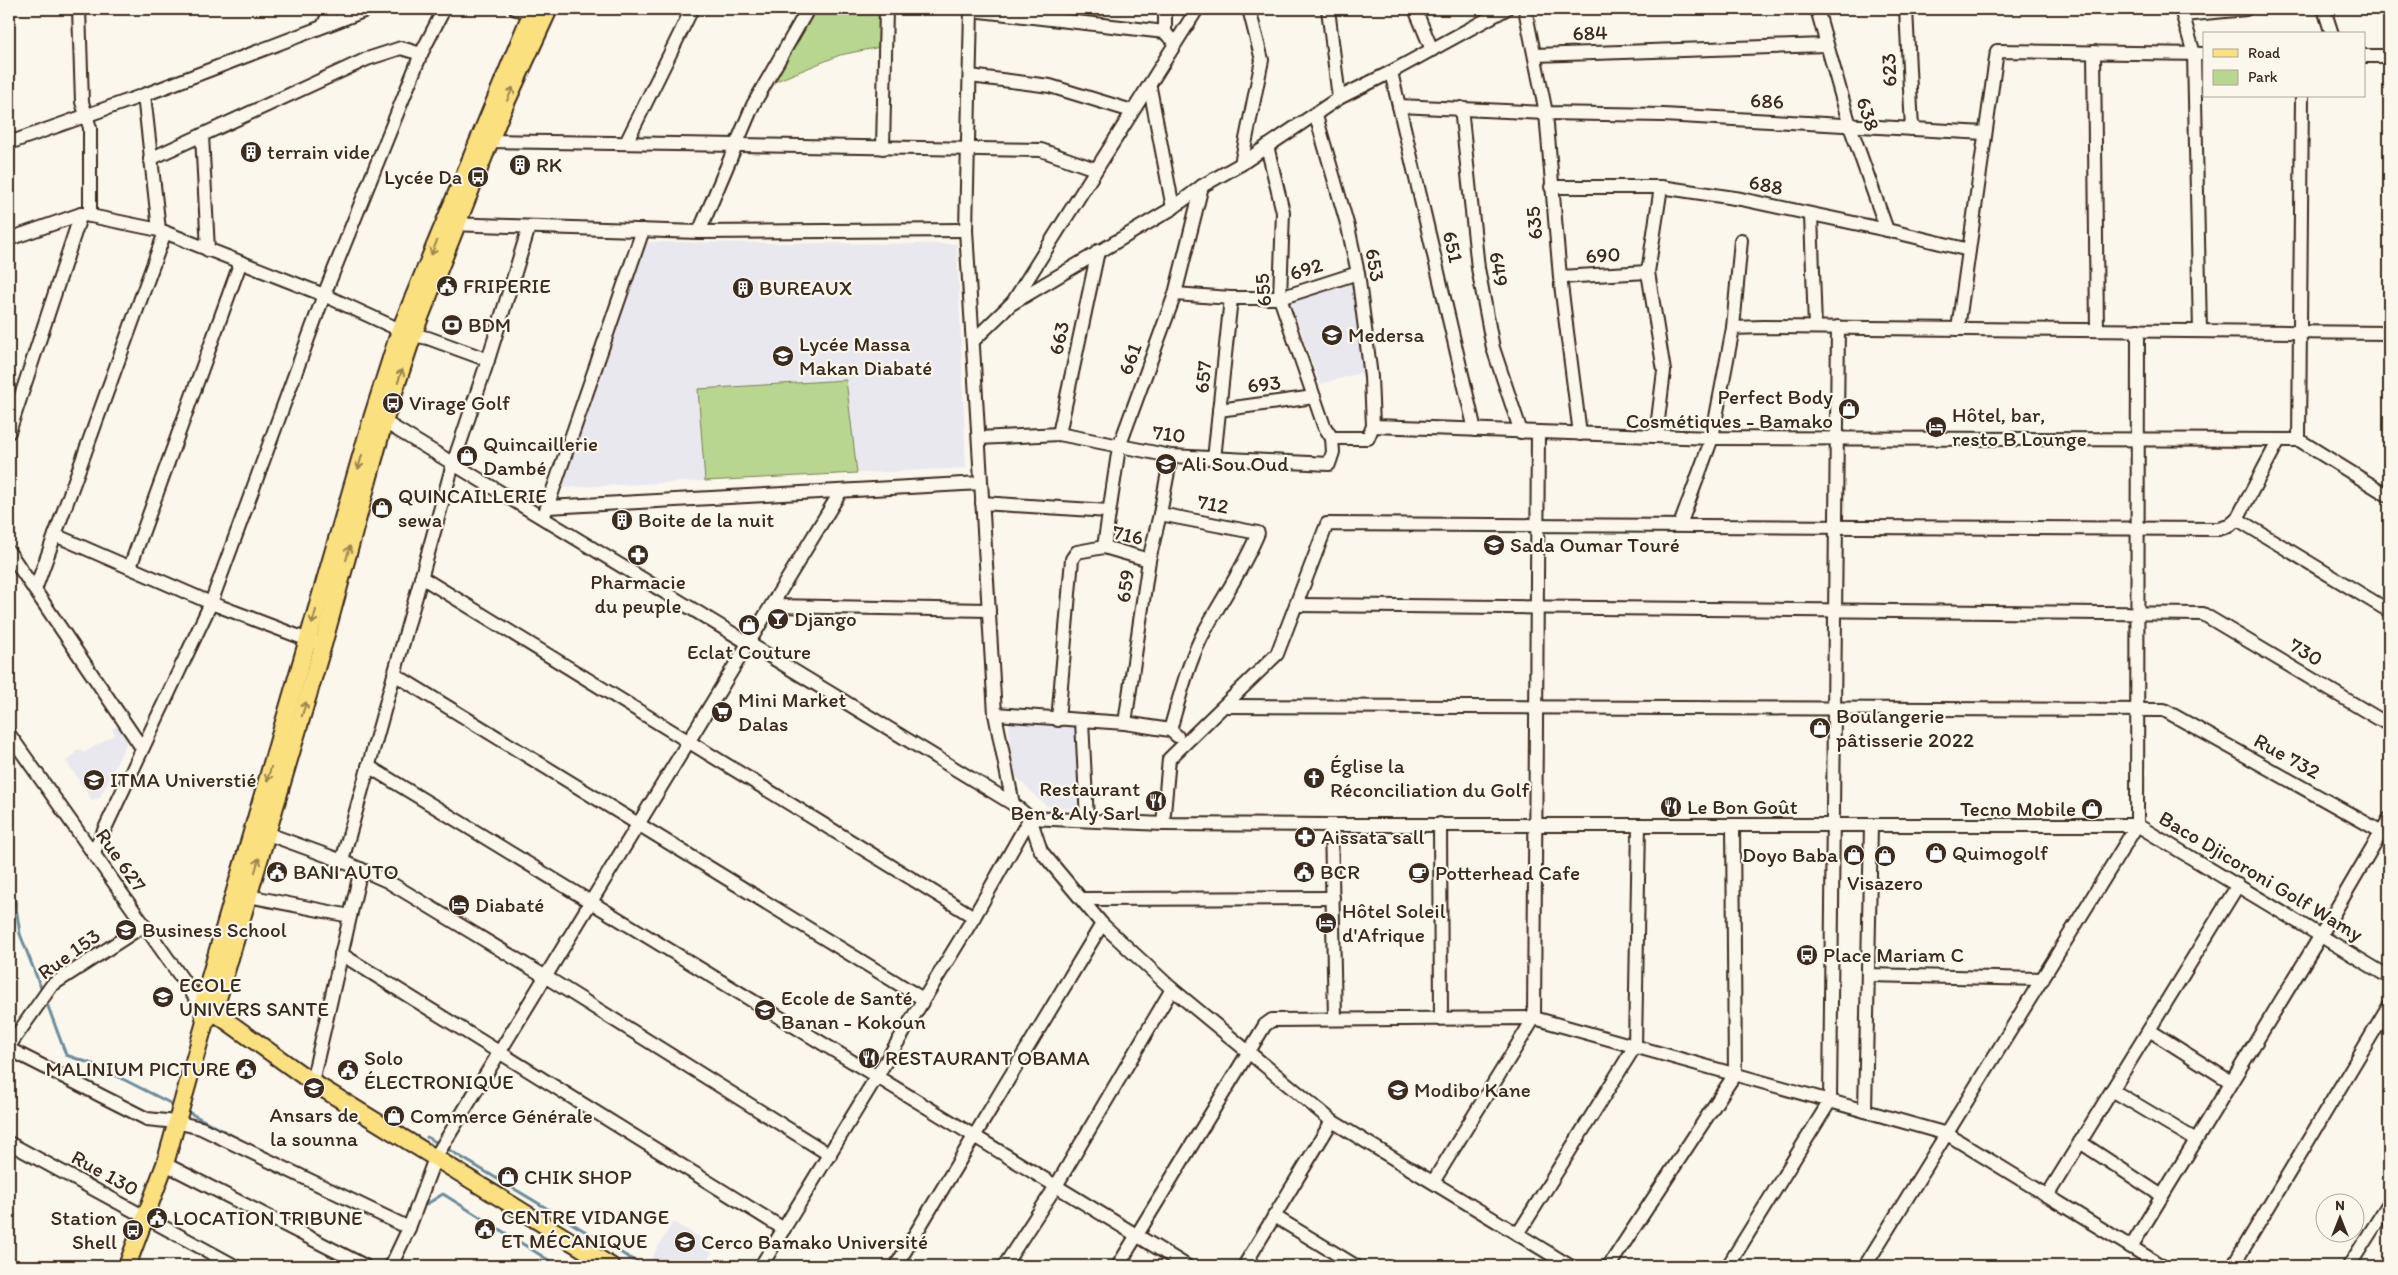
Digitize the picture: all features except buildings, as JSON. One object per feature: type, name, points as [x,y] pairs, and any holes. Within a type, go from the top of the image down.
[{"type":"main road","points":[[450,224],[490,140],[535,10]]},
{"type":"main road","points":[[127,1266],[165,1164],[186,1085],[379,418],[407,332],[535,10]]},
{"type":"main road","points":[[207,1014],[248,896],[260,831]]},
{"type":"main road","points":[[207,1014],[312,1082],[611,1266]]},
{"type":"street","points":[[9,432],[11,413],[85,215],[90,128],[82,102],[79,9]]},
{"type":"street","points":[[323,26],[331,9]]},
{"type":"street","points":[[9,143],[144,95],[368,9]]},
{"type":"street","points":[[93,854],[211,603],[324,296],[421,54],[444,9]]},
{"type":"street","points":[[626,143],[692,9]]},
{"type":"street","points":[[699,232],[753,105],[808,9]]},
{"type":"street","points":[[883,148],[886,9]]},
{"type":"street","points":[[1014,804],[995,714],[966,230],[971,9],[1165,32],[1175,43]]},
{"type":"street","points":[[1165,9],[1165,32]]},
{"type":"street","points":[[1011,304],[1132,111],[1150,88],[1175,43],[1197,9]]},
{"type":"street","points":[[1241,164],[1262,60],[1249,9]]},
{"type":"street","points":[[1328,9],[1339,98]]},
{"type":"street","points":[[1415,9],[1432,50]]},
{"type":"street","points":[[973,341],[1011,304],[1173,208],[1202,186],[1241,164],[1316,116],[1339,98],[1391,72],[1506,9]]},
{"type":"street","name":"635","points":[[1525,9],[1546,113],[1560,278],[1580,434]]},
{"type":"street","name":"638","points":[[1817,9],[1850,126],[1887,230]]},
{"type":"street","name":"623","points":[[1906,9],[1912,129]]},
{"type":"street","points":[[2200,331],[2199,54],[2182,12],[2246,9]]},
{"type":"street","points":[[2324,9],[2331,32]]},
{"type":"street","name":"684","points":[[1535,55],[1826,44]]},
{"type":"street","points":[[150,159],[368,59],[401,48],[421,54]]},
{"type":"street","points":[[1958,329],[1997,51],[2199,54]]},
{"type":"street","points":[[2094,52],[2097,330]]},
{"type":"street","points":[[2366,56],[2389,56]]},
{"type":"street","name":"651","points":[[1391,72],[1476,430]]},
{"type":"street","points":[[970,76],[1050,86],[1132,111]]},
{"type":"street","points":[[1150,88],[1173,208]]},
{"type":"street","points":[[35,590],[162,231],[150,159],[144,95]]},
{"type":"street","points":[[2299,440],[2302,98]]},
{"type":"street","name":"686","points":[[1399,106],[1546,113],[1672,116],[1985,133]]},
{"type":"street","name":"649","points":[[1461,108],[1478,268],[1493,348],[1521,432]]},
{"type":"street","name":"653","points":[[1316,116],[1348,227],[1358,273],[1371,377],[1373,426]]},
{"type":"street","points":[[202,135],[208,250]]},
{"type":"street","points":[[490,140],[1041,150],[1095,169]]},
{"type":"street","name":"655","points":[[1267,146],[1283,212],[1280,298],[1324,426],[1332,438]]},
{"type":"street","name":"661","points":[[1104,547],[1119,447],[1175,294],[1202,186]]},
{"type":"street","name":"688","points":[[1551,187],[1661,187],[1741,199],[1970,250]]},
{"type":"street","points":[[1656,436],[1664,371],[1648,272],[1661,187]]},
{"type":"street","points":[[9,239],[85,215],[162,231],[240,264],[324,296],[407,332],[488,360]]},
{"type":"street","points":[[1811,215],[1815,327]]},
{"type":"street","points":[[450,224],[699,232],[966,230]]},
{"type":"street","points":[[342,861],[453,464],[488,360],[529,227]]},
{"type":"street","points":[[545,513],[643,230]]},
{"type":"street","points":[[1680,526],[1712,438],[1732,328],[1741,240]]},
{"type":"street","name":"663","points":[[1059,434],[1098,251]]},
{"type":"street","points":[[130,568],[240,264]]},
{"type":"street","name":"690","points":[[1560,278],[1648,272]]},
{"type":"street","name":"692","points":[[1175,294],[1230,298],[1280,298],[1358,273]]},
{"type":"street","name":"657","points":[[1214,459],[1230,298]]},
{"type":"street","points":[[1732,328],[1838,327],[2389,333]]},
{"type":"street","points":[[1728,1266],[1830,1101],[1838,327]]},
{"type":"street","points":[[1865,1266],[2137,825],[2138,330]]},
{"type":"street","name":"693","points":[[1219,410],[1314,397]]},
{"type":"street","points":[[379,418],[453,464],[545,513],[750,644],[1014,804],[1030,818],[1041,851],[1102,924],[1172,989],[1332,1121],[1518,1234],[1563,1264]]},
{"type":"street","points":[[1332,438],[1368,438],[1373,426],[1712,438],[2299,440],[2389,496]]},
{"type":"street","points":[[1433,1182],[1534,1018],[1538,432]]},
{"type":"street","name":"710","points":[[979,438],[1059,434],[1171,456],[1329,464],[1333,452],[1332,438]]},
{"type":"street","points":[[1163,824],[1169,759],[1277,654],[1327,524],[2218,529],[2229,526],[2237,519],[2279,440]]},
{"type":"street","name":"659","points":[[1125,723],[1149,560],[1171,456]]},
{"type":"street","points":[[545,513],[841,490],[981,483]]},
{"type":"street","points":[[391,1266],[409,1228],[435,1158],[750,644],[841,490]]},
{"type":"street","points":[[982,503],[1109,511]]},
{"type":"street","name":"712","points":[[1160,514],[1258,533],[1249,554],[1220,601],[1200,641],[1181,690],[1170,730]]},
{"type":"street","points":[[2237,519],[2389,611]]},
{"type":"street","points":[[55,535],[211,603],[315,643]]},
{"type":"street","name":"716","points":[[1058,720],[1072,559],[1077,552],[1104,547],[1149,560]]},
{"type":"street","points":[[9,552],[142,748]]},
{"type":"street","points":[[421,577],[974,918]]},
{"type":"street","points":[[1296,605],[2138,613]]},
{"type":"street","points":[[773,606],[989,610]]},
{"type":"street","name":"730","points":[[2138,613],[2203,614],[2389,725]]},
{"type":"street","points":[[394,674],[922,999]]},
{"type":"street","points":[[1224,706],[2138,710]]},
{"type":"street","name":"Rue 732","points":[[2138,710],[2164,710],[2385,834]]},
{"type":"street","points":[[995,714],[1058,720],[1125,723],[1170,730],[1184,744]]},
{"type":"street","points":[[1082,721],[1086,820]]},
{"type":"street","name":"Rue 627","points":[[9,734],[207,1014]]},
{"type":"street","points":[[368,766],[1187,1266]]},
{"type":"street","points":[[1030,818],[1163,824],[2137,825]]},
{"type":"street","points":[[762,1266],[878,1077],[922,999],[974,918],[1030,818]]},
{"type":"street","points":[[2131,1247],[2321,935],[2385,834],[2389,819]]},
{"type":"street","points":[[1440,824],[1441,1017]]},
{"type":"street","points":[[1331,825],[1335,1018]]},
{"type":"street","points":[[1518,1234],[1635,1046],[1639,825]]},
{"type":"street","name":"Baco Djicoroni Golf Wamy","points":[[2137,825],[2389,976]]},
{"type":"street","points":[[1609,1266],[1735,1074],[1732,826]]},
{"type":"street","points":[[1865,1111],[1870,826]]},
{"type":"street","points":[[260,831],[342,861],[387,881],[546,977],[830,1155]]},
{"type":"street","points":[[312,1082],[360,869]]},
{"type":"street","points":[[2047,1196],[2238,885]]},
{"type":"street","points":[[248,896],[350,916]]},
{"type":"street","points":[[1082,899],[1333,898]]},
{"type":"street","points":[[896,1266],[1102,924]]},
{"type":"street","name":"Rue 153","points":[[9,1048],[52,985],[143,926]]},
{"type":"street","points":[[341,954],[784,1229]]},
{"type":"street","points":[[1868,975],[2043,979]]},
{"type":"street","points":[[1004,1266],[1056,1186],[1172,989]]},
{"type":"street","points":[[2233,1266],[2389,1006]]},
{"type":"street","points":[[1118,1266],[1265,1025],[1272,1020],[1441,1017],[1534,1018],[1947,1134],[2162,1266]]},
{"type":"street","points":[[2149,1030],[2232,1082]]},
{"type":"street","points":[[9,1048],[147,1119],[178,1116],[409,1228]]},
{"type":"street","points":[[2112,1090],[2196,1140]]},
{"type":"street","points":[[1244,1266],[1332,1121]]},
{"type":"street","points":[[2080,1142],[2162,1196]]},
{"type":"street","name":"Rue 130","points":[[9,1143],[235,1266]]},
{"type":"street","points":[[165,1164],[365,1266]]},
{"type":"street","points":[[2349,1266],[2389,1203]]},
{"type":"street","points":[[1274,1216],[1356,1266]]},
{"type":"shaded area","name":"Lycée Massa Makan Diabaté","points":[[642,242],[957,244],[966,468],[559,488]]},
{"type":"shaded area","name":"Medersa","points":[[1357,277],[1364,372],[1320,384],[1289,298]]},
{"type":"shaded area","points":[[1009,721],[1080,724],[1083,810],[1046,806],[1010,771]]},
{"type":"shaded area","name":"ITMA Universtié","points":[[121,723],[130,735],[100,798],[92,800],[66,761],[75,754],[74,752],[80,749],[83,753],[111,737],[115,734],[112,729]]},
{"type":"shaded area","name":"Cerco Bamako Université","points":[[673,1222],[715,1246],[704,1266],[647,1265]]},
{"type":"green space","points":[[809,9],[886,9],[885,46],[840,55],[764,86]]},
{"type":"green space","points":[[846,380],[857,473],[705,481],[698,389]]},
{"type":"waterway","points":[[9,890],[15,900],[20,934],[43,993]]},
{"type":"waterway","points":[[46,1001],[66,1055],[95,1065],[176,1106]]},
{"type":"waterway","points":[[186,1111],[256,1148]]},
{"type":"waterway","points":[[427,1137],[441,1145]]},
{"type":"waterway","points":[[446,1148],[643,1266]]},
{"type":"waterway","points":[[422,1207],[443,1194],[558,1266]]},
{"type":"place","name":"terrain vide","points":[[251,152]]},
{"type":"place","name":"RK","points":[[520,165]]},
{"type":"place","name":"Lycée Da","points":[[478,177]]},
{"type":"place","name":"FRIPERIE","points":[[447,286]]},
{"type":"place","name":"BUREAUX","points":[[743,288]]},
{"type":"place","name":"BDM","points":[[452,325]]},
{"type":"place","name":"Medersa","points":[[1332,335]]},
{"type":"place","name":"Lycée Massa Makan Diabaté","points":[[783,356]]},
{"type":"place","name":"Virage Golf","points":[[393,403]]},
{"type":"place","name":"Perfect Body Cosmétiques - Bamako","points":[[1849,409]]},
{"type":"place","name":"Hôtel, bar, resto B Lounge","points":[[1936,427]]},
{"type":"place","name":"Quincaillerie Dambé","points":[[467,456]]},
{"type":"place","name":"Ali Sou Oud","points":[[1166,464]]},
{"type":"place","name":"QUINCAILLERIE sewa","points":[[382,508]]},
{"type":"place","name":"Boite de la nuit","points":[[622,520]]},
{"type":"place","name":"Sada Oumar Touré","points":[[1494,545]]},
{"type":"place","name":"Pharmacie du peuple","points":[[638,555]]},
{"type":"place","name":"Django","points":[[778,619]]},
{"type":"place","name":"Eclat Couture","points":[[749,625]]},
{"type":"place","name":"Mini Market Dalas","points":[[722,712]]},
{"type":"place","name":"Boulangerie pâtisserie 2022","points":[[1820,728]]},
{"type":"place","name":"Église la Réconciliation du Golf","points":[[1314,778]]},
{"type":"place","name":"ITMA Universtié","points":[[94,780]]},
{"type":"place","name":"Restaurant Ben & Aly Sarl","points":[[1156,801]]},
{"type":"place","name":"Le Bon Goût","points":[[1671,807]]},
{"type":"place","name":"Tecno Mobile","points":[[2092,809]]},
{"type":"place","name":"Aissata sall","points":[[1305,837]]},
{"type":"place","name":"Quimogolf","points":[[1936,853]]},
{"type":"place","name":"Doyo Baba","points":[[1854,855]]},
{"type":"place","name":"Visazero","points":[[1885,856]]},
{"type":"place","name":"BANI AUTO","points":[[277,872]]},
{"type":"place","name":"BCR","points":[[1304,872]]},
{"type":"place","name":"Potterhead Cafe","points":[[1419,873]]},
{"type":"place","name":"Diabaté","points":[[459,905]]},
{"type":"place","name":"Hôtel Soleil d'Afrique","points":[[1326,923]]},
{"type":"place","name":"Business School","points":[[126,930]]},
{"type":"place","name":"Place Mariam C","points":[[1807,955]]},
{"type":"place","name":"ECOLE UNIVERS SANTE","points":[[163,997]]},
{"type":"place","name":"Ecole de Santé Banan - Kokoun","points":[[765,1010]]},
{"type":"place","name":"RESTAURANT OBAMA","points":[[869,1058]]},
{"type":"place","name":"MALINIUM PICTURE","points":[[246,1069]]},
{"type":"place","name":"Solo ÉLECTRONIQUE","points":[[348,1070]]},
{"type":"place","name":"Ansars de la sounna","points":[[314,1088]]},
{"type":"place","name":"Modibo Kane","points":[[1398,1090]]},
{"type":"place","name":"Commerce Générale","points":[[394,1116]]},
{"type":"place","name":"CHIK SHOP","points":[[508,1177]]},
{"type":"place","name":"LOCATION TRIBUNE","points":[[157,1218]]},
{"type":"place","name":"CENTRE VIDANGE ET MÉCANIQUE","points":[[485,1229]]},
{"type":"place","name":"Station Shell","points":[[133,1230]]},
{"type":"place","name":"Cerco Bamako Université","points":[[685,1242]]}]
